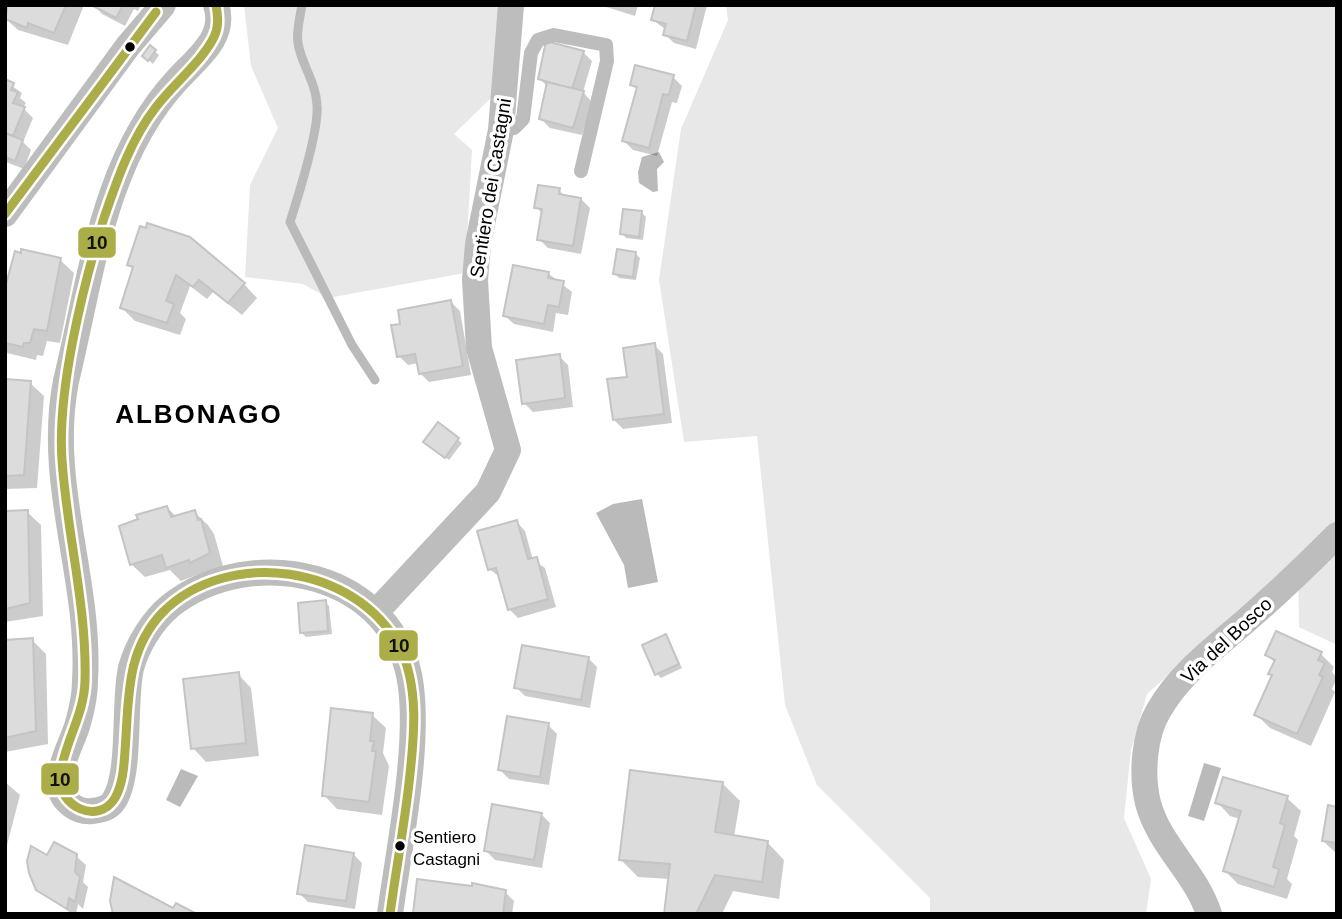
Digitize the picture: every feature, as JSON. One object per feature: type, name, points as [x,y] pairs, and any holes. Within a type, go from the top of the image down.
[{"type":"street","points":[[5,214],[128,46],[163,5]]},
{"type":"street","points":[[216,5],[219,16],[217,35],[156,107],[122,166],[109,203],[66,381],[61,408],[60,469],[81,612],[86,678],[78,724],[60,775],[62,794],[67,802],[86,811],[107,808],[115,800],[122,774],[132,666],[152,625],[169,607],[220,581],[255,573],[281,571],[330,582],[349,590],[376,612],[393,634],[403,654],[413,702],[404,806],[390,914]]},
{"type":"street","name":"Sentiero dei Castagni","points":[[376,612],[488,492],[508,450],[479,348],[476,308],[478,244],[501,130],[511,5]]},
{"type":"street","name":"Via del Bosco","points":[[1209,914],[1194,878],[1163,837],[1148,802],[1145,765],[1152,726],[1166,699],[1198,663],[1289,583],[1337,535]]},
{"type":"lane","points":[[501,130],[514,128],[523,119],[531,54],[538,40],[554,35],[612,47],[580,171]]},
{"type":"shaded area","points":[[244,5],[504,5],[496,93],[454,134],[472,150],[465,273],[328,298],[303,284],[245,277],[250,185],[278,128],[251,66]]},
{"type":"shaded area","points":[[726,5],[1337,5],[1337,645],[1299,627],[1298,560],[1147,694],[1131,750],[1124,818],[1151,879],[1146,914],[930,914],[930,898],[817,785],[785,705],[757,436],[684,442],[659,280],[681,129],[728,20]]},
{"type":"shaded area","points":[[659,152],[664,162],[657,169],[658,191],[653,192],[639,183],[638,172],[642,157]]},
{"type":"shaded area","points":[[642,499],[658,582],[628,588],[624,565],[596,513],[613,504]]},
{"type":"shaded area","points":[[1204,763],[1221,768],[1204,821],[1188,816]]},
{"type":"shaded area","points":[[181,769],[198,776],[180,807],[166,800]]},
{"type":"building","points":[[8,5],[66,5],[54,33],[28,23],[27,28],[5,19]]},
{"type":"building","points":[[91,5],[123,5],[116,18]]},
{"type":"building","points":[[655,5],[696,5],[687,41],[663,35],[666,24],[651,20]]},
{"type":"building","points":[[546,41],[584,51],[572,89],[538,79]]},
{"type":"building","points":[[150,45],[156,50],[148,61],[142,56]]},
{"type":"building","points":[[635,65],[674,75],[669,95],[663,94],[649,148],[622,141],[637,87],[630,85]]},
{"type":"building","points":[[5,79],[14,83],[11,90],[18,92],[13,103],[25,107],[13,136],[5,133]]},
{"type":"building","points":[[547,82],[584,91],[573,128],[539,119]]},
{"type":"building","points":[[5,133],[23,140],[15,161],[5,157]]},
{"type":"building","points":[[538,185],[560,188],[559,194],[581,198],[573,246],[537,240],[542,209],[534,208]]},
{"type":"building","points":[[623,209],[642,211],[639,237],[620,234]]},
{"type":"building","points":[[147,223],[190,237],[245,283],[228,303],[199,280],[193,287],[176,275],[166,301],[174,304],[167,323],[120,308],[133,267],[127,265],[140,226],[146,228]]},
{"type":"building","points":[[21,249],[61,258],[47,331],[34,329],[30,343],[24,343],[23,347],[5,343],[5,288],[15,251],[21,253]]},
{"type":"building","points":[[617,249],[636,252],[633,277],[613,274]]},
{"type":"building","points":[[513,265],[549,272],[548,278],[564,281],[559,307],[548,305],[544,324],[503,316]]},
{"type":"building","points":[[451,300],[463,366],[419,374],[415,354],[397,357],[391,325],[400,324],[398,310]]},
{"type":"building","points":[[655,343],[664,414],[613,420],[607,379],[627,377],[623,348]]},
{"type":"building","points":[[560,354],[565,398],[522,404],[516,360]]},
{"type":"building","points":[[5,379],[31,381],[24,475],[5,476]]},
{"type":"building","points":[[438,422],[459,438],[445,458],[423,442]]},
{"type":"building","points":[[167,506],[171,517],[195,510],[198,520],[201,519],[210,553],[190,563],[189,560],[166,568],[162,555],[130,565],[119,526],[138,519],[136,515]]},
{"type":"building","points":[[28,510],[30,603],[5,609],[5,511]]},
{"type":"building","points":[[517,520],[528,559],[537,557],[548,599],[508,610],[496,568],[488,570],[477,531]]},
{"type":"building","points":[[326,600],[328,631],[300,633],[298,603]]},
{"type":"building","points":[[1276,631],[1322,652],[1318,660],[1325,663],[1319,675],[1323,677],[1297,734],[1254,715],[1272,675],[1268,674],[1275,660],[1265,655]]},
{"type":"building","points":[[666,634],[679,664],[655,675],[642,645]]},
{"type":"building","points":[[33,638],[36,731],[5,738],[5,640]]},
{"type":"building","points":[[522,645],[589,657],[581,700],[514,688]]},
{"type":"building","points":[[239,672],[246,743],[191,749],[183,679]]},
{"type":"building","points":[[331,708],[373,713],[370,741],[374,741],[372,751],[376,751],[369,802],[322,796]]},
{"type":"building","points":[[507,716],[549,723],[540,777],[498,770]]},
{"type":"building","points":[[630,770],[723,782],[715,832],[768,841],[762,882],[715,875],[696,914],[664,914],[670,864],[619,860]]},
{"type":"building","points":[[1223,777],[1288,796],[1280,823],[1285,825],[1273,867],[1279,869],[1274,887],[1223,871],[1241,811],[1215,803]]},
{"type":"building","points":[[492,804],[542,813],[534,860],[484,851]]},
{"type":"building","points":[[1328,805],[1337,807],[1337,843],[1322,841]]},
{"type":"building","points":[[54,842],[77,854],[75,872],[80,877],[75,902],[69,898],[67,909],[36,890],[29,873],[27,861],[31,846],[47,855]]},
{"type":"building","points":[[305,845],[354,853],[346,901],[297,894]]},
{"type":"building","points":[[114,877],[173,908],[176,903],[195,913],[113,914],[110,901]]},
{"type":"building","points":[[417,879],[472,886],[472,883],[506,890],[503,914],[413,914]]},
{"type":"waterway","points":[[302,5],[298,43],[314,89],[317,116],[290,222],[352,345],[375,380]]},
{"type":"transit line","name":"10","points":[[216,5],[218,18],[214,37],[194,65],[147,119],[126,160],[96,245],[73,338],[64,402],[62,460],[83,625],[85,681],[81,706],[62,764],[61,787],[72,804],[89,811],[99,811],[115,798],[123,775],[129,695],[135,660],[151,627],[163,612],[190,591],[221,578],[255,573],[289,574],[323,583],[353,597],[379,619],[399,646],[410,678],[414,713],[412,749],[390,914]]},
{"type":"transit line","name":"10","points":[[5,214],[156,12]]},
{"type":"place","name":"Sentiero Castagni","points":[[400,846]]},
{"type":"district","name":"ALBONAGO","points":[[199,414]]}]
